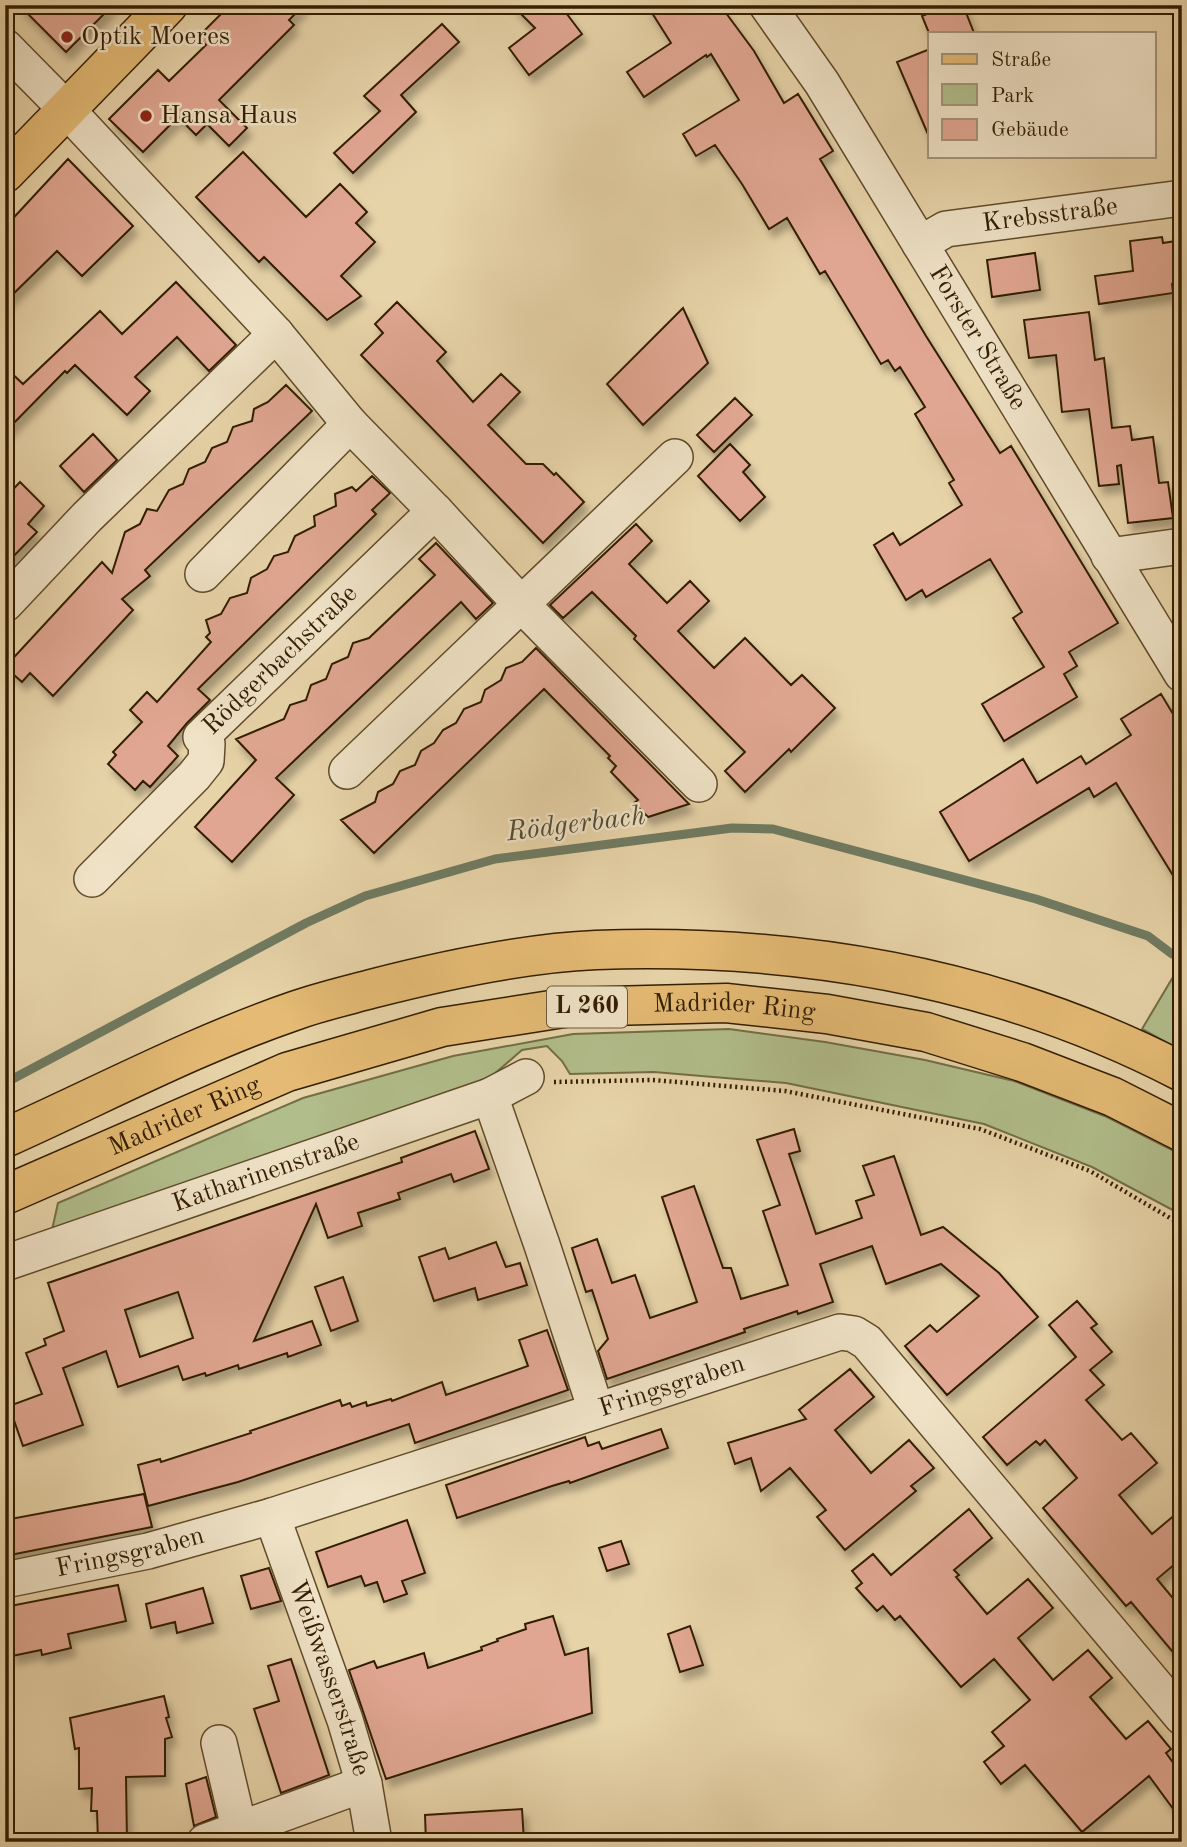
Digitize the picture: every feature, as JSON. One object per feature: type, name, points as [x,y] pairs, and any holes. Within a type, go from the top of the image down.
[{"type":"main road","points":[[5,173],[168,5]]},
{"type":"main road","name":"Madrider Ring","points":[[5,1138],[241,1030],[297,1010],[429,974],[510,960],[593,950],[726,950],[855,964],[952,985],[1045,1012],[1136,1048],[1182,1072]]},
{"type":"main road","name":"Madrider Ring","points":[[5,1195],[287,1072],[442,1027],[570,1007],[726,1003],[827,1014],[926,1032],[1021,1062],[1113,1097],[1182,1132]]},
{"type":"street","name":"Forster Straße","points":[[767,5],[822,83],[1182,674]]},
{"type":"street","points":[[5,47],[276,334],[350,424],[520,603],[699,785]]},
{"type":"street","name":"Krebsstraße","points":[[920,244],[946,229],[1182,198]]},
{"type":"street","points":[[5,604],[87,517],[276,334]]},
{"type":"street","points":[[203,574],[350,424]]},
{"type":"street","points":[[347,771],[675,457]]},
{"type":"street","name":"Rödgerbachstraße","points":[[92,879],[206,761],[207,744],[201,737],[435,511]]},
{"type":"street","points":[[1109,556],[1182,546]]},
{"type":"street","name":"Katharinenstraße","points":[[5,1263],[489,1096],[526,1077]]},
{"type":"street","points":[[489,1096],[542,1245],[596,1410]]},
{"type":"street","name":"Fringsgraben","points":[[5,1580],[148,1551],[272,1516],[840,1332],[854,1334],[867,1342],[1182,1717]]},
{"type":"street","name":"Weißwasserstraße","points":[[272,1516],[345,1720],[364,1784],[374,1842]]},
{"type":"street","points":[[219,1743],[239,1828]]},
{"type":"street","points":[[205,1842],[364,1784]]},
{"type":"path","points":[[526,1077],[558,1083],[653,1080],[785,1091],[980,1129],[1090,1171],[1182,1225]]},
{"type":"green space","points":[[1182,962],[1182,1051],[1142,1029]]},
{"type":"green space","points":[[729,1029],[825,1042],[925,1060],[1014,1081],[1107,1117],[1182,1155],[1182,1215],[1092,1167],[984,1124],[786,1083],[654,1072],[570,1074],[547,1046],[522,1050],[478,1088],[52,1230],[58,1203],[303,1098],[453,1056],[573,1034]]},
{"type":"building","points":[[19,5],[113,5],[66,52]]},
{"type":"building","points":[[230,5],[304,5],[289,20],[294,25],[219,100],[247,128],[229,146],[207,124],[196,135],[178,117],[143,152],[109,119],[158,70],[169,81],[206,45],[198,37]]},
{"type":"building","points":[[512,5],[560,5],[582,34],[529,75],[509,48],[535,28]]},
{"type":"building","points":[[647,5],[720,5],[754,51],[784,103],[798,94],[833,151],[820,159],[926,336],[1000,453],[1011,446],[1118,623],[1069,652],[1077,666],[1064,674],[1077,697],[1004,741],[982,704],[1044,667],[1013,618],[1022,612],[990,559],[926,597],[922,590],[906,600],[874,545],[893,533],[900,545],[962,505],[949,483],[954,480],[915,414],[925,407],[900,367],[895,371],[888,360],[881,364],[825,271],[820,274],[787,218],[769,229],[715,145],[696,156],[683,134],[739,100],[711,54],[644,97],[627,72],[671,43]]},
{"type":"building","points":[[949,5],[963,5],[974,32],[929,32],[922,16]]},
{"type":"building","points":[[442,24],[459,42],[401,95],[416,112],[353,173],[334,153],[380,111],[364,96]]},
{"type":"building","points":[[928,50],[928,134],[897,62]]},
{"type":"building","points":[[243,152],[306,217],[340,184],[367,212],[356,223],[375,242],[341,276],[361,296],[327,320],[264,257],[259,262],[196,197]]},
{"type":"building","points":[[68,159],[133,226],[82,276],[57,251],[5,302],[5,227]]},
{"type":"building","points":[[1162,237],[1163,243],[1182,240],[1182,282],[1172,284],[1173,293],[1099,304],[1095,276],[1133,271],[1130,241]]},
{"type":"building","points":[[1035,253],[1040,290],[992,297],[987,260]]},
{"type":"building","points":[[176,282],[236,345],[209,371],[177,337],[135,377],[150,391],[127,415],[75,365],[67,373],[65,371],[5,432],[5,367],[23,384],[100,311],[122,334]]},
{"type":"building","points":[[397,302],[446,352],[437,361],[473,402],[501,374],[520,392],[488,425],[526,464],[543,464],[554,475],[556,473],[584,502],[543,543],[361,355],[383,333],[375,324]]},
{"type":"building","points":[[683,308],[708,363],[643,425],[607,384]]},
{"type":"building","points":[[1089,312],[1095,360],[1104,358],[1112,428],[1130,426],[1132,440],[1153,437],[1159,483],[1168,482],[1173,518],[1128,523],[1121,465],[1117,466],[1119,484],[1099,486],[1089,409],[1062,412],[1056,355],[1029,358],[1024,320]]},
{"type":"building","points":[[286,385],[312,411],[145,570],[150,576],[122,599],[133,610],[53,696],[30,673],[22,682],[5,667],[102,562],[112,573],[125,532],[140,524],[147,509],[157,511],[169,490],[183,484],[189,469],[205,462],[212,448],[227,442],[233,427],[252,421],[254,409],[268,402]]},
{"type":"building","points":[[735,398],[752,415],[714,452],[697,435]]},
{"type":"building","points":[[93,434],[117,460],[84,492],[60,466]]},
{"type":"building","points":[[730,444],[750,465],[743,472],[765,497],[740,521],[698,476]]},
{"type":"building","points":[[372,476],[390,493],[372,510],[376,514],[198,689],[210,700],[168,746],[178,756],[150,787],[143,781],[135,790],[108,764],[116,755],[113,752],[142,722],[130,710],[147,692],[157,702],[211,642],[206,637],[210,633],[206,620],[221,614],[230,598],[247,593],[251,578],[267,569],[274,556],[288,552],[295,536],[315,526],[314,516],[336,506],[335,494],[352,487],[356,491]]},
{"type":"building","points":[[20,482],[44,506],[28,524],[37,532],[5,565],[5,498]]},
{"type":"building","points":[[636,524],[652,541],[629,564],[667,603],[690,581],[709,601],[678,631],[714,668],[745,638],[791,685],[802,675],[835,708],[791,752],[789,749],[745,792],[725,771],[745,752],[634,639],[636,636],[592,592],[563,618],[550,605]]},
{"type":"building","points":[[436,543],[493,603],[476,619],[461,602],[276,778],[294,795],[232,862],[195,827],[256,760],[236,739],[284,719],[290,705],[306,700],[311,685],[326,679],[332,664],[348,657],[353,643],[369,638],[435,575],[419,559]]},
{"type":"building","points":[[536,648],[689,804],[648,817],[634,803],[638,800],[611,772],[616,766],[608,758],[610,756],[544,689],[374,853],[341,820],[375,802],[378,792],[393,784],[400,771],[415,765],[421,751],[434,743],[443,730],[456,723],[464,709],[481,702],[485,690],[501,680],[506,668],[522,662]]},
{"type":"building","points":[[1161,694],[1182,729],[1182,890],[1116,783],[1094,797],[1089,788],[969,861],[940,812],[1023,759],[1037,783],[1081,756],[1086,764],[1131,735],[1121,719]]},
{"type":"building","points":[[794,1129],[800,1151],[789,1154],[816,1234],[862,1218],[856,1201],[874,1195],[863,1166],[894,1156],[921,1235],[943,1227],[999,1273],[1038,1317],[947,1395],[905,1346],[930,1325],[937,1332],[979,1296],[941,1264],[886,1284],[872,1246],[820,1264],[833,1302],[744,1329],[745,1332],[607,1379],[598,1351],[608,1339],[592,1290],[586,1292],[572,1248],[597,1239],[612,1283],[635,1275],[650,1318],[697,1302],[662,1197],[694,1186],[723,1268],[731,1268],[741,1299],[788,1285],[763,1211],[780,1205],[757,1140]]},
{"type":"building","points":[[475,1131],[489,1169],[454,1182],[451,1174],[398,1193],[400,1199],[358,1213],[362,1226],[328,1238],[316,1204],[254,1341],[312,1321],[321,1345],[288,1357],[287,1353],[239,1369],[238,1365],[206,1376],[205,1373],[183,1380],[178,1366],[118,1387],[106,1351],[63,1368],[83,1425],[23,1446],[9,1406],[42,1394],[26,1353],[46,1345],[44,1339],[64,1331],[48,1283],[402,1162],[401,1158]],"holes":[[[178,1292],[193,1338],[140,1357],[125,1310]]]},
{"type":"building","points":[[496,1242],[506,1267],[520,1263],[527,1285],[478,1300],[475,1288],[434,1301],[419,1257],[445,1248],[449,1259]]},
{"type":"building","points":[[343,1277],[358,1321],[331,1331],[315,1287]]},
{"type":"building","points":[[1077,1301],[1097,1324],[1091,1328],[1112,1352],[1090,1370],[1104,1385],[1086,1400],[1122,1440],[1131,1433],[1157,1463],[1119,1495],[1152,1534],[1182,1509],[1182,1558],[1157,1579],[1182,1609],[1182,1663],[1131,1602],[1126,1606],[1043,1508],[1077,1478],[1045,1440],[1040,1445],[1036,1441],[1007,1465],[983,1437],[1076,1357],[1049,1325]]},
{"type":"building","points":[[547,1330],[568,1390],[415,1443],[409,1424],[238,1482],[148,1506],[138,1465],[160,1459],[161,1462],[340,1400],[342,1406],[350,1403],[352,1407],[366,1402],[367,1406],[391,1399],[392,1401],[442,1382],[446,1395],[528,1366],[519,1340]]},
{"type":"building","points":[[850,1369],[874,1397],[835,1430],[871,1473],[909,1440],[934,1468],[911,1486],[916,1491],[845,1550],[817,1517],[826,1510],[790,1468],[761,1491],[751,1458],[735,1464],[728,1443],[806,1419],[799,1410]]},
{"type":"building","points":[[661,1429],[668,1448],[570,1483],[569,1481],[552,1486],[457,1518],[446,1485],[585,1437],[588,1446],[599,1442],[602,1449]]},
{"type":"building","points":[[144,1494],[152,1527],[5,1556],[5,1520]]},
{"type":"building","points":[[969,1509],[992,1538],[954,1570],[959,1575],[956,1577],[987,1614],[1028,1579],[1053,1608],[1018,1638],[1053,1680],[1088,1650],[1112,1678],[1090,1697],[1126,1739],[1148,1721],[1171,1749],[1166,1753],[1182,1775],[1182,1821],[1149,1776],[1082,1832],[1025,1765],[1001,1784],[984,1762],[1004,1746],[992,1732],[1030,1700],[994,1659],[961,1687],[900,1616],[895,1620],[883,1606],[877,1611],[856,1588],[862,1583],[852,1571],[873,1554],[891,1575]]},
{"type":"building","points":[[407,1520],[425,1573],[402,1581],[407,1594],[384,1602],[377,1582],[365,1586],[361,1576],[328,1587],[316,1552]]},
{"type":"building","points":[[621,1541],[629,1564],[607,1571],[599,1548]]},
{"type":"building","points":[[269,1568],[281,1601],[251,1609],[241,1576]]},
{"type":"building","points":[[118,1585],[126,1621],[68,1634],[71,1648],[42,1655],[41,1650],[12,1656],[9,1638],[5,1639],[5,1607]]},
{"type":"building","points":[[203,1588],[213,1623],[177,1633],[175,1622],[151,1628],[146,1604]]},
{"type":"building","points":[[553,1616],[565,1655],[588,1648],[592,1713],[386,1779],[349,1670],[374,1661],[377,1668],[424,1653],[428,1668],[482,1650],[481,1647],[498,1641],[497,1639],[526,1629],[525,1624]]},
{"type":"building","points":[[690,1626],[703,1665],[680,1672],[668,1634]]},
{"type":"building","points":[[291,1659],[329,1775],[281,1793],[254,1709],[279,1701],[268,1666]]},
{"type":"building","points":[[164,1696],[169,1717],[166,1718],[172,1737],[165,1739],[165,1776],[126,1777],[127,1842],[98,1842],[97,1811],[91,1811],[92,1788],[79,1789],[79,1748],[75,1749],[70,1718]]},
{"type":"building","points":[[206,1777],[216,1817],[194,1826],[186,1784]]},
{"type":"building","points":[[522,1809],[524,1842],[426,1842],[425,1815]]},
{"type":"waterway","name":"Rödgerbach","points":[[5,1083],[306,923],[365,896],[495,859],[732,828],[773,829],[1036,899],[1148,936],[1172,954],[1182,957]]},
{"type":"place","name":"Optik Moeres","points":[[67,37]]},
{"type":"place","name":"Hansa Haus","points":[[146,116]]}]
